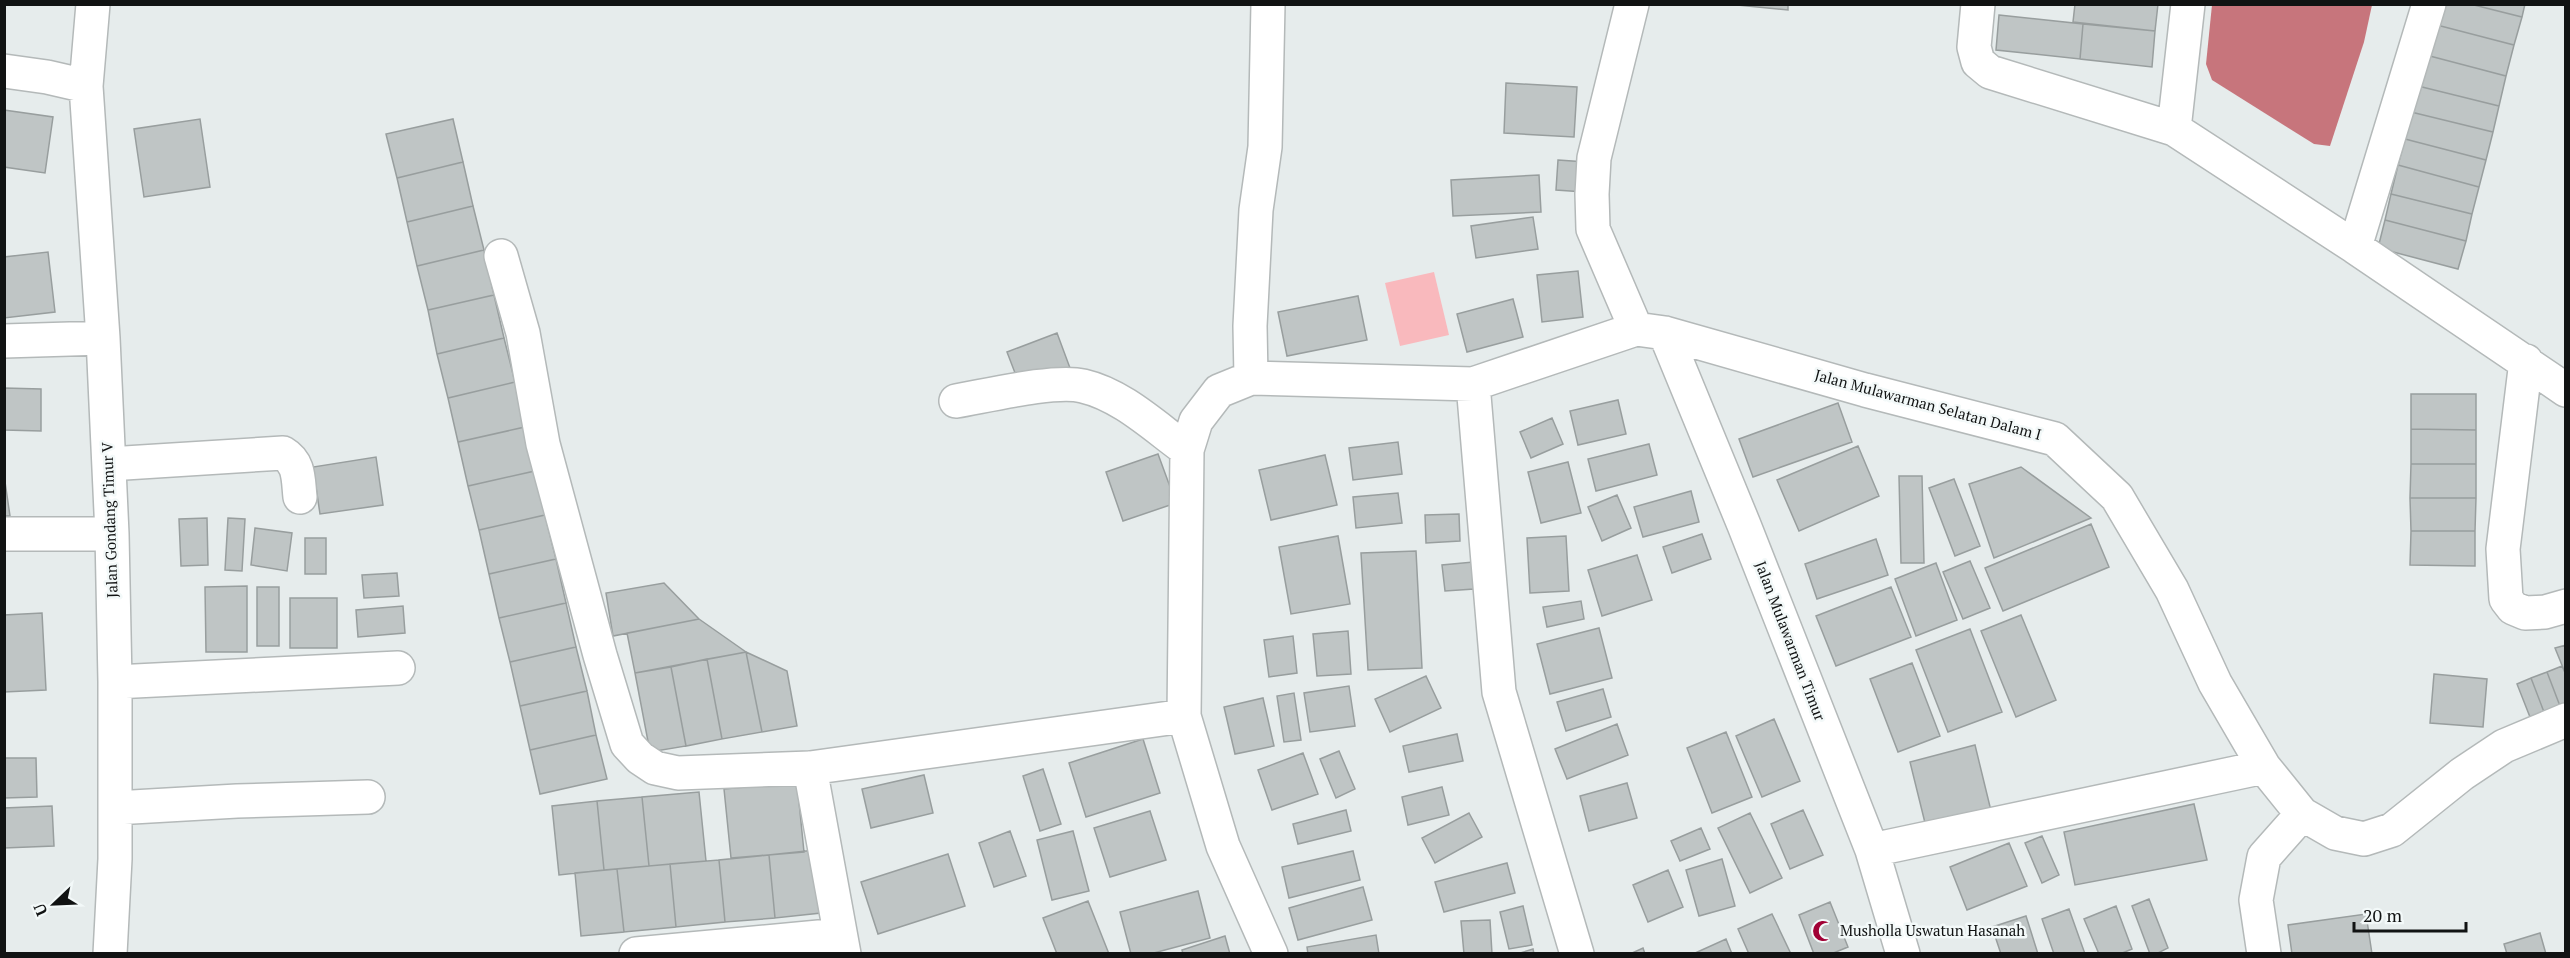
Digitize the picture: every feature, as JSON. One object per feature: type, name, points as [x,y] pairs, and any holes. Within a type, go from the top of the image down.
[{"type":"street","name":"Jalan Gondang Timur V","points":[[93,4],[86,86],[103,338],[112,534],[115,682],[115,859],[110,954]]},
{"type":"street","points":[[1251,378],[1250,326],[1256,210],[1264,147],[1268,4]]},
{"type":"street","name":"Jalan Mulawarman Timur","points":[[1632,4],[1594,158],[1593,229],[1651,331],[1744,525],[1872,850],[1903,954]]},
{"type":"street","points":[[1978,4],[1974,46],[1978,62],[1990,72],[2174,129],[2526,361],[2565,390]]},
{"type":"street","points":[[2174,129],[2188,4]]},
{"type":"street","points":[[2355,247],[2429,4]]},
{"type":"street","points":[[4,71],[47,77],[86,86]]},
{"type":"street","points":[[501,256],[523,333],[543,444],[600,655],[627,744],[640,758],[655,768],[678,773],[810,768],[1184,716]]},
{"type":"street","points":[[1271,954],[1223,846],[1184,716],[1187,450],[1196,421],[1219,391],[1251,378],[1473,384],[1651,331]]},
{"type":"street","name":"Jalan Mulawarman Selatan Dalam I","points":[[1651,331],[2055,439],[2117,496],[2172,590],[2215,683],[2264,767],[2302,814]]},
{"type":"street","points":[[4,341],[103,338]]},
{"type":"street","points":[[2526,361],[2503,549],[2506,599],[2513,608],[2524,613],[2544,612],[2565,606]]},
{"type":"street","points":[[1473,384],[1499,692],[1577,954]]},
{"type":"street","points":[[956,401],[1059,385],[1080,385],[1118,400],[1187,450]]},
{"type":"street","points":[[109,464],[283,453],[292,458],[297,469],[300,497]]},
{"type":"street","points":[[4,534],[112,534]]},
{"type":"street","points":[[115,682],[398,668]]},
{"type":"street","points":[[2264,954],[2256,900],[2264,858],[2302,814],[2335,833],[2364,839],[2392,830],[2462,774],[2504,746],[2565,720]]},
{"type":"street","points":[[1872,850],[2264,767]]},
{"type":"street","points":[[636,954],[842,944],[810,768]]},
{"type":"street","points":[[115,808],[368,797]]},
{"type":"shaded area","points":[[2212,5],[2372,5],[2364,42],[2330,146],[2314,144],[2212,80],[2206,64]]},
{"type":"shaded area","points":[[1434,272],[1449,335],[1400,346],[1385,283]]},
{"type":"building","points":[[1727,4],[1788,4],[1788,10]]},
{"type":"building","points":[[2075,4],[2158,4],[2155,31],[2073,22]]},
{"type":"building","points":[[2438,4],[2470,4],[2522,17],[2514,45],[2433,24]]},
{"type":"building","points":[[2470,4],[2525,4],[2522,17]]},
{"type":"building","points":[[1999,15],[2083,24],[2080,59],[1996,50]]},
{"type":"building","points":[[2083,24],[2155,31],[2152,67],[2080,59]]},
{"type":"building","points":[[2433,24],[2514,45],[2506,76],[2426,55]]},
{"type":"building","points":[[2426,55],[2506,76],[2499,106],[2418,86]]},
{"type":"building","points":[[1506,83],[1577,87],[1574,137],[1504,133]]},
{"type":"building","points":[[2418,86],[2499,106],[2493,132],[2411,112]]},
{"type":"building","points":[[4,110],[53,117],[45,173],[4,167]]},
{"type":"building","points":[[2411,112],[2493,132],[2486,160],[2405,139]]},
{"type":"building","points":[[200,119],[210,187],[144,197],[134,129]]},
{"type":"building","points":[[453,119],[463,162],[397,178],[386,134]]},
{"type":"building","points":[[2405,139],[2486,160],[2479,187],[2398,165]]},
{"type":"building","points":[[1558,160],[1586,162],[1584,192],[1556,190]]},
{"type":"building","points":[[463,162],[473,206],[407,222],[397,178]]},
{"type":"building","points":[[2398,165],[2479,187],[2472,214],[2391,194]]},
{"type":"building","points":[[1539,175],[1541,212],[1453,216],[1451,180]]},
{"type":"building","points":[[2391,194],[2472,214],[2466,241],[2385,220]]},
{"type":"building","points":[[473,206],[484,250],[417,266],[407,222]]},
{"type":"building","points":[[1533,217],[1538,249],[1476,258],[1471,226]]},
{"type":"building","points":[[2385,220],[2466,241],[2458,269],[2378,248]]},
{"type":"building","points":[[484,250],[494,295],[428,310],[417,266]]},
{"type":"building","points":[[48,252],[55,312],[4,318],[4,257]]},
{"type":"building","points":[[1578,271],[1583,317],[1542,322],[1537,275]]},
{"type":"building","points":[[494,295],[504,338],[437,354],[428,310]]},
{"type":"building","points":[[1358,296],[1367,340],[1287,356],[1278,312]]},
{"type":"building","points":[[1513,299],[1523,337],[1467,352],[1457,314]]},
{"type":"building","points":[[1057,333],[1070,368],[1020,386],[1007,352]]},
{"type":"building","points":[[504,338],[515,382],[448,398],[437,354]]},
{"type":"building","points":[[515,382],[525,427],[458,442],[448,398]]},
{"type":"building","points":[[4,388],[41,389],[41,431],[4,430]]},
{"type":"building","points":[[2411,394],[2476,394],[2476,430],[2411,429]]},
{"type":"building","points":[[1618,400],[1626,434],[1578,445],[1570,411]]},
{"type":"building","points":[[1838,403],[1852,442],[1753,477],[1739,439]]},
{"type":"building","points":[[1552,418],[1563,444],[1531,458],[1520,432]]},
{"type":"building","points":[[525,427],[535,471],[468,486],[458,442]]},
{"type":"building","points":[[2411,429],[2476,430],[2476,464],[2411,464]]},
{"type":"building","points":[[1398,442],[1402,474],[1353,480],[1349,448]]},
{"type":"building","points":[[1649,444],[1657,475],[1596,491],[1588,459]]},
{"type":"building","points":[[1858,446],[1879,496],[1799,531],[1777,480]]},
{"type":"building","points":[[1158,454],[1176,503],[1123,521],[1106,472]]},
{"type":"building","points":[[1325,455],[1337,505],[1271,520],[1259,470]]},
{"type":"building","points":[[376,457],[383,505],[320,514],[313,467]]},
{"type":"building","points":[[1568,462],[1581,513],[1541,523],[1528,472]]},
{"type":"building","points":[[2411,464],[2476,464],[2476,498],[2410,498]]},
{"type":"building","points":[[2021,467],[2091,518],[1994,558],[1969,484]]},
{"type":"building","points":[[535,471],[545,515],[479,530],[468,486]]},
{"type":"building","points":[[4,475],[10,516],[4,516]]},
{"type":"building","points":[[1899,476],[1922,476],[1924,563],[1901,563]]},
{"type":"building","points":[[1954,479],[1980,546],[1955,556],[1929,488]]},
{"type":"building","points":[[1691,491],[1699,522],[1643,537],[1634,507]]},
{"type":"building","points":[[1398,493],[1402,523],[1356,528],[1353,497]]},
{"type":"building","points":[[1617,495],[1631,528],[1602,541],[1588,507]]},
{"type":"building","points":[[2410,498],[2476,498],[2475,531],[2411,531]]},
{"type":"building","points":[[1459,514],[1460,541],[1426,543],[1425,515]]},
{"type":"building","points":[[545,515],[556,559],[489,574],[479,530]]},
{"type":"building","points":[[207,518],[208,565],[181,566],[179,519]]},
{"type":"building","points":[[228,518],[245,519],[242,571],[225,570]]},
{"type":"building","points":[[2091,524],[2109,567],[2003,611],[1985,568]]},
{"type":"building","points":[[255,528],[292,533],[287,571],[251,565]]},
{"type":"building","points":[[2411,531],[2475,531],[2475,566],[2410,565]]},
{"type":"building","points":[[1702,534],[1711,559],[1672,573],[1663,547]]},
{"type":"building","points":[[1338,536],[1350,604],[1291,614],[1279,547]]},
{"type":"building","points":[[1566,536],[1569,591],[1530,593],[1527,538]]},
{"type":"building","points":[[305,538],[326,538],[326,574],[305,574]]},
{"type":"building","points":[[1876,539],[1888,575],[1817,599],[1805,564]]},
{"type":"building","points":[[1416,551],[1422,668],[1368,670],[1361,553]]},
{"type":"building","points":[[1637,555],[1652,600],[1602,616],[1588,570]]},
{"type":"building","points":[[556,559],[566,603],[499,618],[489,574]]},
{"type":"building","points":[[1970,561],[1990,608],[1963,619],[1943,572]]},
{"type":"building","points":[[1473,562],[1474,589],[1445,591],[1442,565]]},
{"type":"building","points":[[1936,563],[1957,620],[1916,636],[1895,579]]},
{"type":"building","points":[[397,573],[399,596],[364,598],[362,575]]},
{"type":"building","points":[[664,583],[699,619],[613,636],[606,593]]},
{"type":"building","points":[[247,586],[247,652],[206,652],[205,587]]},
{"type":"building","points":[[257,587],[279,587],[279,646],[257,646]]},
{"type":"building","points":[[1891,587],[1911,637],[1836,666],[1816,616]]},
{"type":"building","points":[[290,598],[337,598],[337,648],[290,648]]},
{"type":"building","points":[[1581,601],[1584,619],[1547,627],[1543,607]]},
{"type":"building","points":[[566,603],[576,647],[510,662],[499,618]]},
{"type":"building","points":[[403,606],[405,633],[358,637],[356,610]]},
{"type":"building","points":[[42,613],[46,690],[4,692],[4,615]]},
{"type":"building","points":[[2021,615],[2056,700],[2016,717],[1981,631]]},
{"type":"building","points":[[699,619],[746,652],[635,673],[627,633]]},
{"type":"building","points":[[1599,628],[1612,678],[1550,694],[1537,644]]},
{"type":"building","points":[[1970,629],[2002,712],[1948,732],[1916,650]]},
{"type":"building","points":[[1348,631],[1351,674],[1317,676],[1313,634]]},
{"type":"building","points":[[1293,636],[1297,673],[1269,677],[1264,640]]},
{"type":"building","points":[[2566,645],[2566,675],[2555,648]]},
{"type":"building","points":[[576,647],[587,691],[520,706],[510,662]]},
{"type":"building","points":[[746,652],[787,671],[797,726],[762,732]]},
{"type":"building","points":[[746,652],[762,732],[722,739],[707,659]]},
{"type":"building","points":[[707,659],[722,739],[686,746],[671,667]]},
{"type":"building","points":[[1912,663],[1940,736],[1898,752],[1870,679]]},
{"type":"building","points":[[2562,666],[2566,675],[2566,704],[2560,706],[2547,672]]},
{"type":"building","points":[[671,667],[686,746],[650,752],[635,673]]},
{"type":"building","points":[[2547,672],[2560,706],[2544,712],[2531,678]]},
{"type":"building","points":[[2434,674],[2487,679],[2483,727],[2430,723]]},
{"type":"building","points":[[1426,676],[1441,708],[1390,732],[1375,699]]},
{"type":"building","points":[[2531,678],[2544,712],[2530,717],[2517,684]]},
{"type":"building","points":[[1349,686],[1355,726],[1310,732],[1304,693]]},
{"type":"building","points":[[1603,689],[1611,717],[1566,731],[1557,702]]},
{"type":"building","points":[[587,691],[596,735],[530,750],[520,706]]},
{"type":"building","points":[[1294,693],[1301,740],[1284,742],[1277,696]]},
{"type":"building","points":[[1263,698],[1274,746],[1235,754],[1224,707]]},
{"type":"building","points":[[1774,719],[1800,781],[1762,797],[1736,736]]},
{"type":"building","points":[[1617,724],[1628,755],[1567,779],[1555,749]]},
{"type":"building","points":[[1726,732],[1752,797],[1712,813],[1687,748]]},
{"type":"building","points":[[1457,734],[1463,761],[1409,772],[1403,746]]},
{"type":"building","points":[[596,735],[607,779],[540,794],[530,750]]},
{"type":"building","points":[[1143,739],[1160,793],[1086,817],[1069,763]]},
{"type":"building","points":[[1975,745],[1993,819],[1928,835],[1910,762]]},
{"type":"building","points":[[1339,751],[1355,789],[1336,798],[1320,759]]},
{"type":"building","points":[[1303,753],[1318,794],[1272,810],[1258,770]]},
{"type":"building","points":[[4,758],[36,758],[37,797],[4,798]]},
{"type":"building","points":[[1043,769],[1061,824],[1040,831],[1023,776]]},
{"type":"building","points":[[924,775],[933,813],[871,828],[862,789]]},
{"type":"building","points":[[797,782],[804,852],[731,858],[724,789]]},
{"type":"building","points":[[1627,783],[1637,818],[1589,831],[1580,796]]},
{"type":"building","points":[[1442,787],[1449,815],[1408,825],[1402,797]]},
{"type":"building","points":[[699,792],[706,861],[649,866],[642,797]]},
{"type":"building","points":[[642,797],[649,866],[604,870],[597,801]]},
{"type":"building","points":[[597,801],[604,870],[559,875],[552,806]]},
{"type":"building","points":[[2194,804],[2207,860],[2075,885],[2064,832]]},
{"type":"building","points":[[52,806],[54,846],[4,848],[4,808]]},
{"type":"building","points":[[1346,810],[1351,831],[1298,844],[1293,824]]},
{"type":"building","points":[[1803,810],[1823,855],[1790,869],[1771,824]]},
{"type":"building","points":[[1150,811],[1166,860],[1110,877],[1094,828]]},
{"type":"building","points":[[1469,813],[1482,837],[1435,863],[1422,838]]},
{"type":"building","points":[[1750,813],[1782,878],[1750,893],[1718,828]]},
{"type":"building","points":[[1701,828],[1710,849],[1680,861],[1671,841]]},
{"type":"building","points":[[1010,831],[1026,876],[994,887],[979,843]]},
{"type":"building","points":[[1073,831],[1089,891],[1052,900],[1037,840]]},
{"type":"building","points":[[2042,836],[2059,875],[2042,883],[2025,843]]},
{"type":"building","points":[[2009,843],[2027,886],[1967,910],[1950,867]]},
{"type":"building","points":[[815,850],[821,913],[775,918],[769,855]]},
{"type":"building","points":[[1353,851],[1360,880],[1289,898],[1282,867]]},
{"type":"building","points":[[948,854],[965,906],[878,934],[861,882]]},
{"type":"building","points":[[769,855],[775,918],[725,922],[719,860]]},
{"type":"building","points":[[1722,859],[1735,906],[1699,916],[1686,870]]},
{"type":"building","points":[[719,860],[725,922],[676,927],[670,864]]},
{"type":"building","points":[[1507,863],[1515,893],[1444,912],[1435,882]]},
{"type":"building","points":[[670,864],[676,927],[624,932],[617,869]]},
{"type":"building","points":[[617,869],[624,932],[581,936],[575,873]]},
{"type":"building","points":[[1668,870],[1683,907],[1648,922],[1633,885]]},
{"type":"building","points":[[1363,887],[1372,920],[1298,940],[1289,908]]},
{"type":"building","points":[[1198,891],[1210,938],[1150,954],[1131,954],[1120,912]]},
{"type":"building","points":[[2149,899],[2168,948],[2156,954],[2150,954],[2132,906]]},
{"type":"building","points":[[1088,901],[1109,954],[1057,954],[1043,918]]},
{"type":"building","name":"Musholla Uswatun Hasanah","points":[[1830,902],[1848,947],[1831,954],[1814,954],[1799,915]]},
{"type":"building","points":[[1523,906],[1532,945],[1509,949],[1500,912]]},
{"type":"building","points":[[2116,906],[2132,949],[2120,954],[2099,954],[2084,919]]},
{"type":"building","points":[[2069,909],[2085,954],[2054,954],[2042,919]]},
{"type":"building","points":[[1772,914],[1791,954],[1749,954],[1738,929]]},
{"type":"building","points":[[2366,914],[2372,954],[2292,954],[2288,925]]},
{"type":"building","points":[[2026,916],[2038,954],[2001,954],[1992,927]]},
{"type":"building","points":[[1490,920],[1492,954],[1464,954],[1461,921]]},
{"type":"building","points":[[2540,933],[2546,954],[2507,954],[2504,944]]},
{"type":"building","points":[[1376,935],[1379,954],[1308,954],[1307,947]]},
{"type":"building","points":[[1225,936],[1230,954],[1183,954],[1182,950]]},
{"type":"building","points":[[1726,939],[1732,954],[1693,954]]},
{"type":"building","points":[[1643,948],[1645,954],[1630,954]]},
{"type":"building","points":[[1533,949],[1534,954],[1517,954]]},
{"type":"place","name":"Musholla Uswatun Hasanah","points":[[1823,931]]}]
